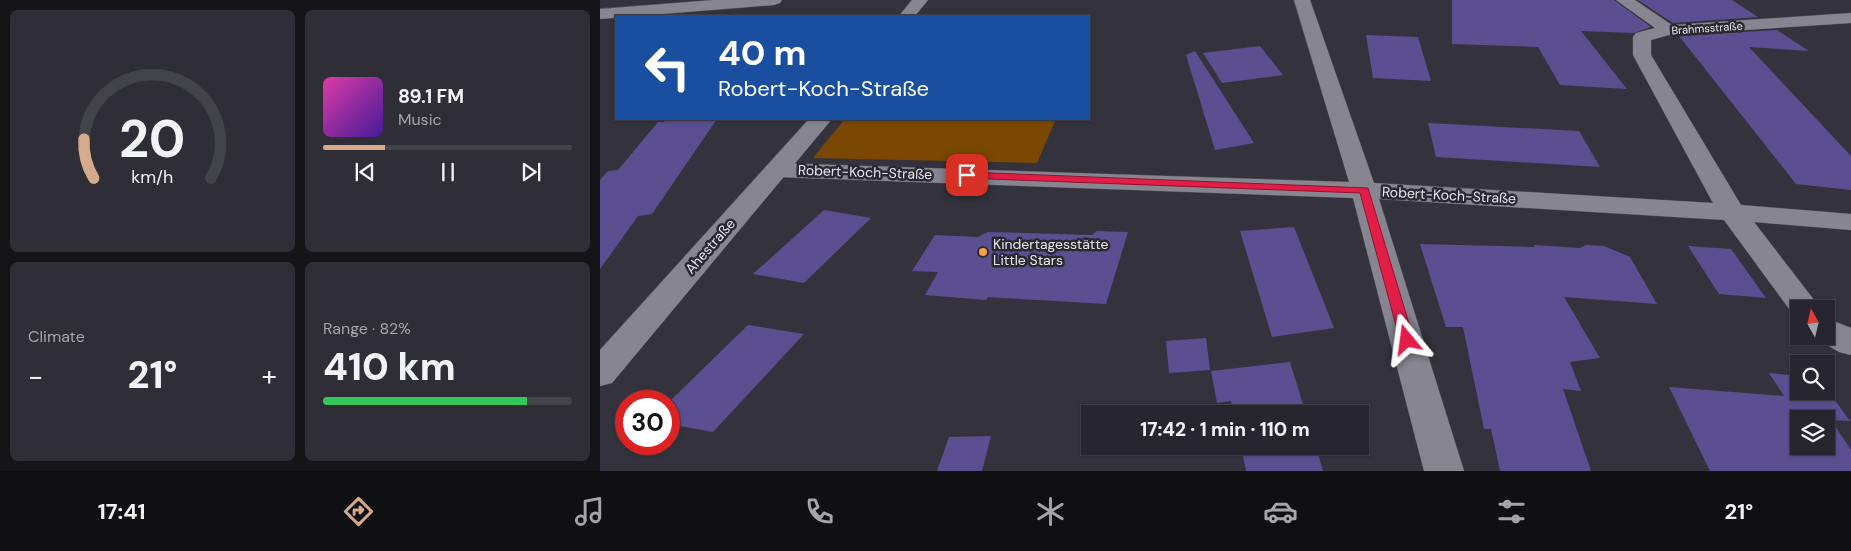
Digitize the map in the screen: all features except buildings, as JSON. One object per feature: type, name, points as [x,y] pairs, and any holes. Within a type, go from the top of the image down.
[{"type":"street","points":[[600,14],[774,0]]},
{"type":"street","points":[[908,15],[920,0]]},
{"type":"street","points":[[1302,0],[1364,190],[1444,471]]},
{"type":"street","points":[[1624,0],[1670,30]]},
{"type":"street","name":"Brahmsstraße","points":[[1731,211],[1642,55],[1642,37],[1670,30],[1851,18]]},
{"type":"street","name":"Ahestraße","points":[[600,373],[820,120]]},
{"type":"street","name":"Robert-Koch-Straße","points":[[777,170],[1364,190],[1731,211],[1851,222]]},
{"type":"street","points":[[1731,211],[1799,300]]},
{"type":"street","points":[[1835,335],[1851,343]]},
{"type":"shaded area","points":[[844,120],[1056,120],[1037,163],[813,158]]},
{"type":"place","name":"Kindertagesstätte Little Stars","points":[[983,252]]},
{"type":"route","points":[[967,175],[1364,190],[1407,340]]}]
